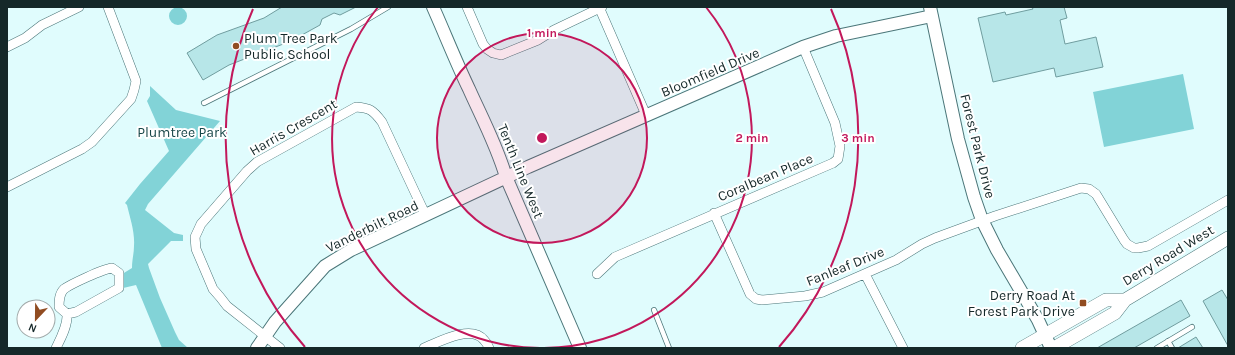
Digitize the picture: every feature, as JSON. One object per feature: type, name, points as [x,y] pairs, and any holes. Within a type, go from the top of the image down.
[{"type":"main road","name":"Derry Road West","points":[[1054,348],[1115,313],[1125,300],[1228,238]]},
{"type":"main road","name":"Derry Road West","points":[[1022,348],[1106,300],[1125,300]]},
{"type":"street","points":[[7,47],[25,38],[42,25],[79,7]]},
{"type":"street","points":[[7,187],[82,149],[92,142],[131,99],[136,80],[108,7]]},
{"type":"street","name":"Tenth Line West","points":[[433,7],[468,89],[489,131],[501,160],[506,177],[580,348]]},
{"type":"street","points":[[467,7],[483,44],[487,49],[501,56],[538,40],[554,30],[601,7],[646,115]]},
{"type":"street","name":"Bloomfield Drive","points":[[506,177],[803,47],[836,36],[931,11]]},
{"type":"street","name":"Forest Park Drive","points":[[931,11],[958,138],[974,197],[982,220],[997,250],[1038,320],[1051,348]]},
{"type":"street","name":"Coralbean Place","points":[[597,274],[615,257],[714,213],[833,163],[838,159],[840,146],[835,123],[803,47]]},
{"type":"street","name":"Harris Crescent","points":[[280,348],[228,306],[213,289],[196,249],[195,236],[201,224],[248,170],[257,162],[356,107],[365,108],[374,111],[382,122],[426,216]]},
{"type":"street","name":"Vanderbilt Road","points":[[257,348],[275,322],[324,266],[351,250],[506,177]]},
{"type":"street","name":"Fanleaf Drive","points":[[714,213],[750,294],[756,299],[762,300],[824,292],[896,260],[928,241],[982,220],[1075,189],[1090,189],[1099,197],[1124,240],[1130,246],[1138,248],[1153,244],[1228,200]]},
{"type":"street","points":[[56,348],[62,337],[68,319],[67,314],[59,307],[59,297],[64,289],[104,269],[112,268],[119,273],[120,288],[76,312],[67,314]]},
{"type":"street","points":[[865,274],[903,348]]},
{"type":"street","points":[[424,348],[463,333],[476,334],[484,339],[489,348]]},
{"type":"lane","points":[[204,103],[350,29],[388,7]]},
{"type":"lane","points":[[654,310],[669,348]]},
{"type":"lane","points":[[1157,348],[1192,327]]},
{"type":"lane","points":[[1168,342],[1172,348]]},
{"type":"green space","points":[[174,7],[182,7],[187,12],[185,23],[182,25],[174,25],[169,20],[169,12]]},
{"type":"green space","points":[[1183,74],[1194,129],[1104,147],[1093,92]]},
{"type":"green space","name":"Plumtree Park","points":[[150,86],[176,110],[220,121],[148,204],[145,210],[174,233],[183,235],[183,241],[171,241],[148,264],[160,298],[175,332],[179,340],[188,348],[162,348],[136,285],[119,289],[119,276],[132,268],[134,249],[133,230],[127,205],[125,203],[169,151],[147,101],[150,96]]},
{"type":"building","points":[[282,7],[356,7],[340,15],[334,13],[322,19],[320,25],[291,41],[229,65],[203,80],[187,53],[217,35],[264,18]]},
{"type":"building","points":[[1032,7],[1064,7],[1067,18],[1060,20],[1065,44],[1096,37],[1103,67],[1056,77],[1054,68],[993,82],[978,18],[1005,12],[1006,15],[1033,9]]},
{"type":"building","points":[[1222,290],[1228,300],[1228,346],[1203,301]]},
{"type":"building","points":[[1181,300],[1190,316],[1134,348],[1097,348]]},
{"type":"building","points":[[1196,337],[1203,348],[1178,348]]},
{"type":"place","name":"Plum Tree Park Public School","points":[[236,46]]},
{"type":"place","name":"Derry Road At Forest Park Drive","points":[[1083,303]]}]
